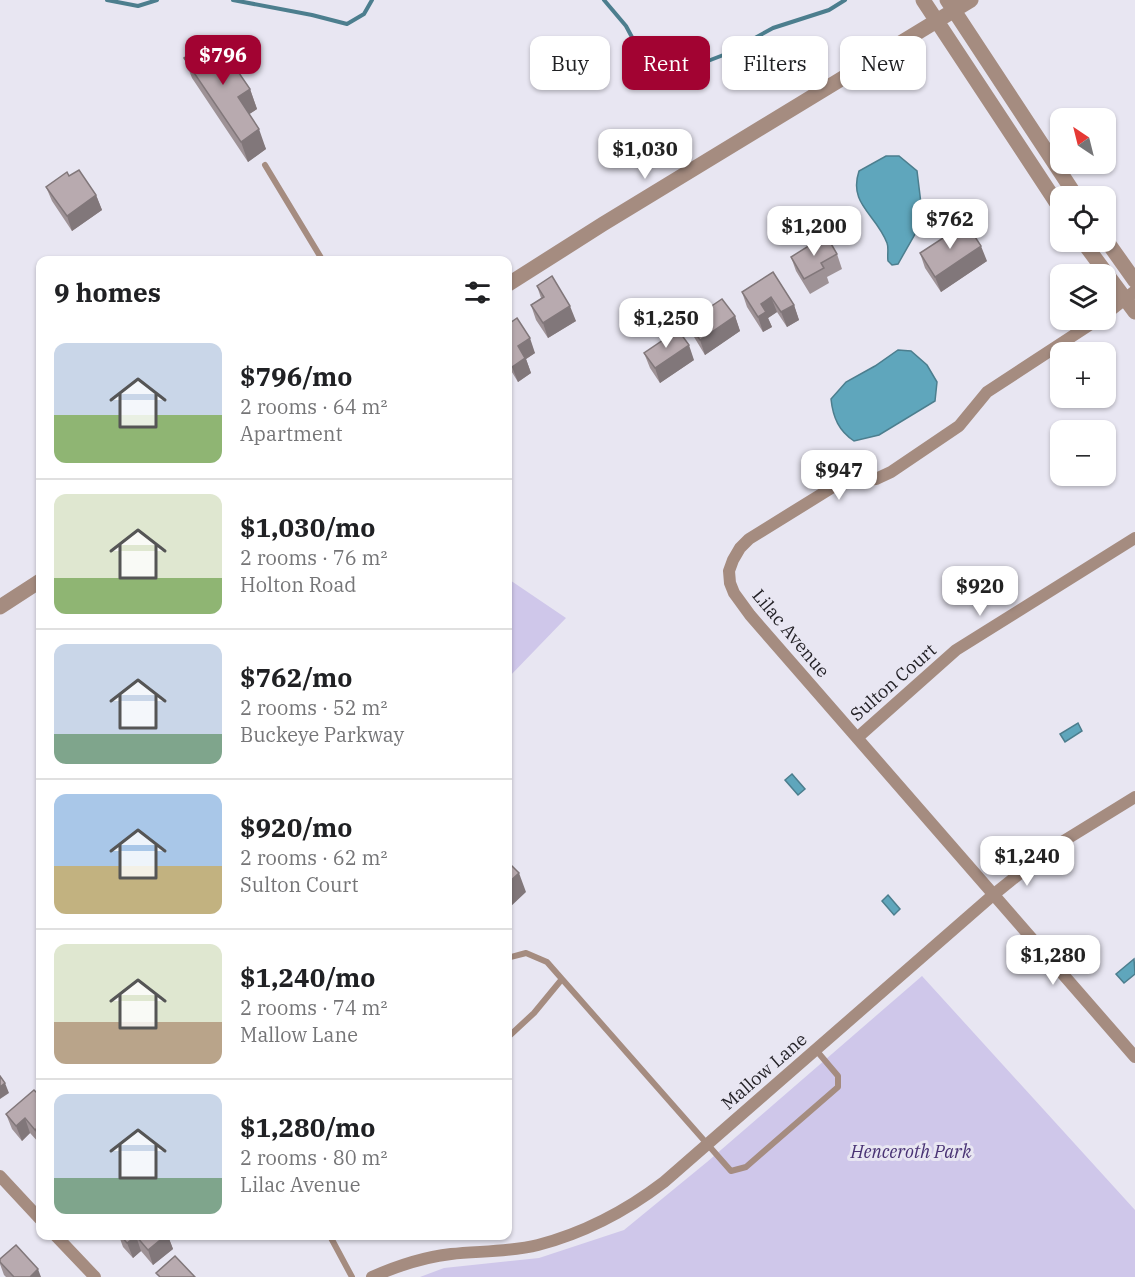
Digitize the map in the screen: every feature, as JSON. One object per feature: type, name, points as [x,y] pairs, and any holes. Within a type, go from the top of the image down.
[{"type":"street","points":[[923,0],[1050,193]]},
{"type":"street","points":[[512,282],[937,21],[951,5],[971,0]]},
{"type":"street","points":[[951,5],[1069,186]]},
{"type":"street","points":[[1092,252],[1130,295],[1135,312]]},
{"type":"street","points":[[1114,252],[1135,281]]},
{"type":"street","points":[[1116,306],[1130,295]]},
{"type":"street","name":"Lilac Avenue","points":[[1082,330],[987,392],[959,426],[891,472],[876,479],[846,482],[822,493],[749,539],[733,560],[729,571],[734,593],[856,738],[1135,1057]]},
{"type":"street","name":"Sulton Court","points":[[856,738],[956,650],[1135,538]]},
{"type":"street","points":[[0,607],[36,584]]},
{"type":"street","name":"Mallow Lane","points":[[372,1277],[409,1263],[447,1254],[537,1245],[580,1231],[639,1201],[708,1144],[993,895],[1049,850],[1135,797]]},
{"type":"street","points":[[0,1176],[36,1215]]},
{"type":"street","points":[[60,1240],[95,1277]]},
{"type":"lane","points":[[266,165],[320,256]]},
{"type":"lane","points":[[512,957],[526,953],[547,962],[731,1171],[746,1167],[838,1087],[838,1076],[815,1050]]},
{"type":"lane","points":[[512,1033],[534,1013],[562,979]]},
{"type":"lane","points":[[332,1240],[352,1277]]},
{"type":"green space","points":[[512,581],[566,618],[512,674]]},
{"type":"green space","name":"Henceroth Park","points":[[922,976],[1135,1210],[1135,1277],[420,1277],[444,1268],[539,1258],[624,1230],[707,1162]]},
{"type":"water","points":[[886,156],[899,156],[917,171],[923,220],[898,264],[892,265],[888,261],[887,243],[860,201],[857,192],[859,171]]},
{"type":"water","points":[[898,350],[911,351],[927,365],[937,382],[935,401],[879,435],[854,441],[844,433],[838,423],[831,399],[846,382]]},
{"type":"water","points":[[1078,723],[1082,731],[1065,742],[1060,734]]},
{"type":"water","points":[[792,774],[805,789],[798,795],[785,780]]},
{"type":"water","points":[[888,895],[900,909],[894,915],[882,901]]},
{"type":"water","points":[[1134,959],[1135,974],[1124,983],[1116,974]]},
{"type":"building","points":[[215,38],[250,89],[238,97],[259,129],[241,142],[184,58]]},
{"type":"building","points":[[79,170],[96,195],[67,216],[46,187],[67,172],[69,176]]},
{"type":"building","points":[[966,223],[981,246],[935,277],[920,253]]},
{"type":"building","points":[[826,235],[837,254],[821,263],[824,268],[804,279],[791,257]]},
{"type":"building","points":[[773,272],[794,305],[781,312],[771,297],[761,304],[766,312],[758,317],[742,292]]},
{"type":"building","points":[[552,276],[570,306],[543,323],[531,305],[544,297],[537,286]]},
{"type":"building","points":[[722,299],[735,316],[700,340],[688,322]]},
{"type":"building","points":[[517,318],[530,338],[518,346],[525,358],[512,367],[512,322]]},
{"type":"building","points":[[678,330],[689,345],[655,368],[644,353]]},
{"type":"building","points":[[512,866],[519,873],[512,879]]},
{"type":"building","points":[[0,1076],[5,1083],[0,1087]]},
{"type":"building","points":[[34,1090],[36,1092],[35,1130],[25,1118],[16,1126],[6,1114]]},
{"type":"building","points":[[139,1240],[160,1240],[148,1250]]},
{"type":"building","points":[[16,1245],[38,1269],[30,1277],[14,1277],[0,1262],[0,1259]]},
{"type":"building","points":[[175,1256],[195,1277],[160,1277],[156,1273]]},
{"type":"waterway","points":[[107,0],[138,6],[157,0]]},
{"type":"waterway","points":[[233,0],[347,24],[364,14],[372,0]]},
{"type":"waterway","points":[[604,0],[626,26],[649,69],[661,79],[726,54],[773,28],[829,10],[845,0]]}]
